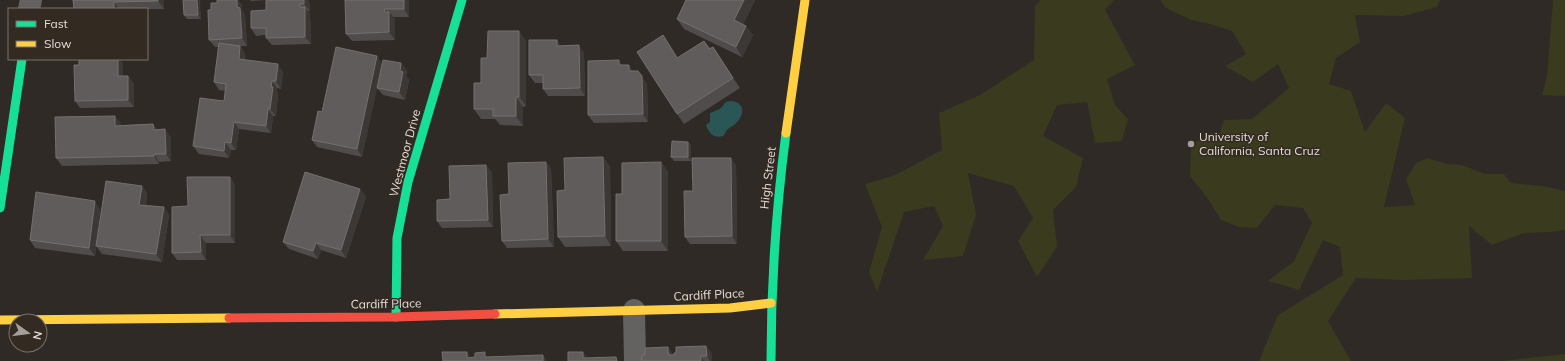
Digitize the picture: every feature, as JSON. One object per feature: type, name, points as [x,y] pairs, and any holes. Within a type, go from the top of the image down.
[{"type":"street","name":"Westmoor Drive","points":[[396,317],[397,238],[408,182],[462,0]]},
{"type":"street","name":"High Street","points":[[771,361],[771,303],[777,209],[787,119],[805,0]]},
{"type":"street","points":[[0,208],[22,60]]},
{"type":"street","name":"Cardiff Place","points":[[0,320],[396,317],[730,308],[771,303]]},
{"type":"street","points":[[634,310],[635,361]]},
{"type":"green space","points":[[1040,0],[1114,0],[1105,10],[1135,65],[1107,79],[1115,105],[1128,119],[1122,141],[1095,143],[1087,102],[1057,105],[1043,136],[1083,158],[1076,187],[1053,210],[1057,247],[1037,277],[1018,241],[1033,218],[1014,186],[968,173],[976,215],[963,256],[923,260],[943,226],[934,206],[904,212],[877,292],[869,272],[882,227],[865,184],[895,175],[942,150],[939,113],[980,95],[1034,60],[1035,6]]},
{"type":"green space","points":[[1160,0],[1440,0],[1437,7],[1404,16],[1355,15],[1360,42],[1336,58],[1329,84],[1351,91],[1365,132],[1386,103],[1405,118],[1384,207],[1415,205],[1406,179],[1416,163],[1428,158],[1447,164],[1462,165],[1485,174],[1504,174],[1511,183],[1543,186],[1565,191],[1565,230],[1524,233],[1492,245],[1469,226],[1472,278],[1402,280],[1356,278],[1328,321],[1351,361],[1259,361],[1278,315],[1343,275],[1340,247],[1323,240],[1299,290],[1268,281],[1294,261],[1312,223],[1303,208],[1275,205],[1257,228],[1239,227],[1221,220],[1209,200],[1190,176],[1191,144],[1203,139],[1218,138],[1224,120],[1252,119],[1289,88],[1278,64],[1253,82],[1225,66],[1246,54],[1232,31],[1191,20],[1166,8]]},
{"type":"green space","points":[[1553,0],[1565,0],[1565,96],[1542,95],[1547,76]]},
{"type":"green space","points":[[1565,354],[1565,361],[1502,361]]},
{"type":"water","points":[[726,102],[736,102],[741,106],[742,113],[739,120],[727,130],[723,136],[717,137],[712,135],[706,125],[710,122],[710,113],[720,109]]},
{"type":"building","points":[[73,0],[158,0],[114,2],[114,8],[74,8]]},
{"type":"building","points":[[183,0],[197,0],[198,15],[184,15]]},
{"type":"building","points":[[217,0],[237,0],[237,7],[240,8],[242,38],[209,40],[208,10],[211,10],[211,3],[217,3]]},
{"type":"building","points":[[266,0],[304,0],[304,4],[300,4],[300,7],[305,7],[305,37],[266,38],[266,28],[251,28],[251,11],[266,10]]},
{"type":"building","points":[[345,0],[404,0],[404,9],[385,9],[384,12],[389,12],[389,32],[346,34]]},
{"type":"building","points":[[686,0],[744,0],[734,20],[746,26],[736,47],[677,19]]},
{"type":"building","points":[[488,31],[519,31],[519,97],[516,97],[516,116],[493,116],[493,109],[474,109],[474,83],[481,83],[481,58],[487,58]]},
{"type":"building","points":[[663,35],[677,58],[704,41],[709,49],[713,47],[733,78],[677,114],[637,52]]},
{"type":"building","points":[[529,40],[557,40],[557,46],[579,45],[580,88],[543,89],[543,75],[529,75]]},
{"type":"building","points":[[219,43],[240,46],[239,59],[278,64],[276,81],[272,81],[271,87],[273,87],[266,126],[234,122],[231,143],[225,142],[224,151],[193,146],[200,98],[224,101],[226,84],[214,82]]},
{"type":"building","points":[[336,47],[377,56],[357,149],[312,140],[318,111],[322,112]]},
{"type":"building","points":[[79,60],[118,60],[118,76],[128,76],[128,100],[75,101],[74,65],[79,65]]},
{"type":"building","points":[[383,60],[401,63],[400,71],[403,72],[399,92],[377,88]]},
{"type":"building","points":[[619,60],[619,65],[629,65],[629,71],[638,71],[642,76],[643,114],[588,115],[588,61]]},
{"type":"building","points":[[115,116],[115,126],[153,124],[154,130],[165,129],[166,154],[154,154],[154,156],[56,158],[55,117]]},
{"type":"building","points":[[672,141],[688,142],[688,157],[671,157]]},
{"type":"building","points":[[603,157],[605,236],[558,237],[557,191],[565,190],[564,158]]},
{"type":"building","points":[[692,158],[731,158],[732,236],[685,237],[684,191],[693,191]]},
{"type":"building","points":[[546,162],[548,239],[502,241],[500,195],[509,194],[508,163]]},
{"type":"building","points":[[661,162],[661,241],[616,241],[616,194],[622,194],[622,163]]},
{"type":"building","points":[[486,165],[488,220],[437,221],[437,200],[450,199],[449,166]]},
{"type":"building","points":[[305,172],[360,189],[341,250],[316,243],[313,251],[283,242]]},
{"type":"building","points":[[187,177],[230,177],[230,235],[200,235],[201,252],[172,253],[172,207],[188,206]]},
{"type":"building","points":[[106,181],[142,186],[139,205],[164,207],[156,254],[96,246]]},
{"type":"building","points":[[36,192],[95,201],[89,248],[30,240]]},
{"type":"building","points":[[706,346],[707,356],[701,356],[701,361],[642,361],[642,355],[645,355],[645,348],[668,347],[669,355],[674,355],[674,353],[676,353],[676,347]]},
{"type":"building","points":[[442,352],[467,352],[467,358],[475,357],[475,353],[485,352],[485,357],[543,355],[543,361],[443,361]]},
{"type":"building","points":[[568,352],[583,352],[583,358],[616,357],[617,361],[568,361]]},
{"type":"traffic: fast","points":[[396,317],[397,238],[408,182],[462,0]]},
{"type":"traffic: fast","points":[[0,208],[22,60]]},
{"type":"traffic: fast","points":[[771,361],[775,247],[779,190],[786,133]]},
{"type":"traffic: slow","points":[[786,133],[805,0]]},
{"type":"traffic: slow","points":[[495,314],[730,308],[771,303]]},
{"type":"traffic: slow","points":[[0,320],[229,318]]},
{"type":"traffic: jam","points":[[229,318],[396,317],[495,314]]},
{"type":"place","name":"University of California, Santa Cruz","points":[[1191,144]]}]
